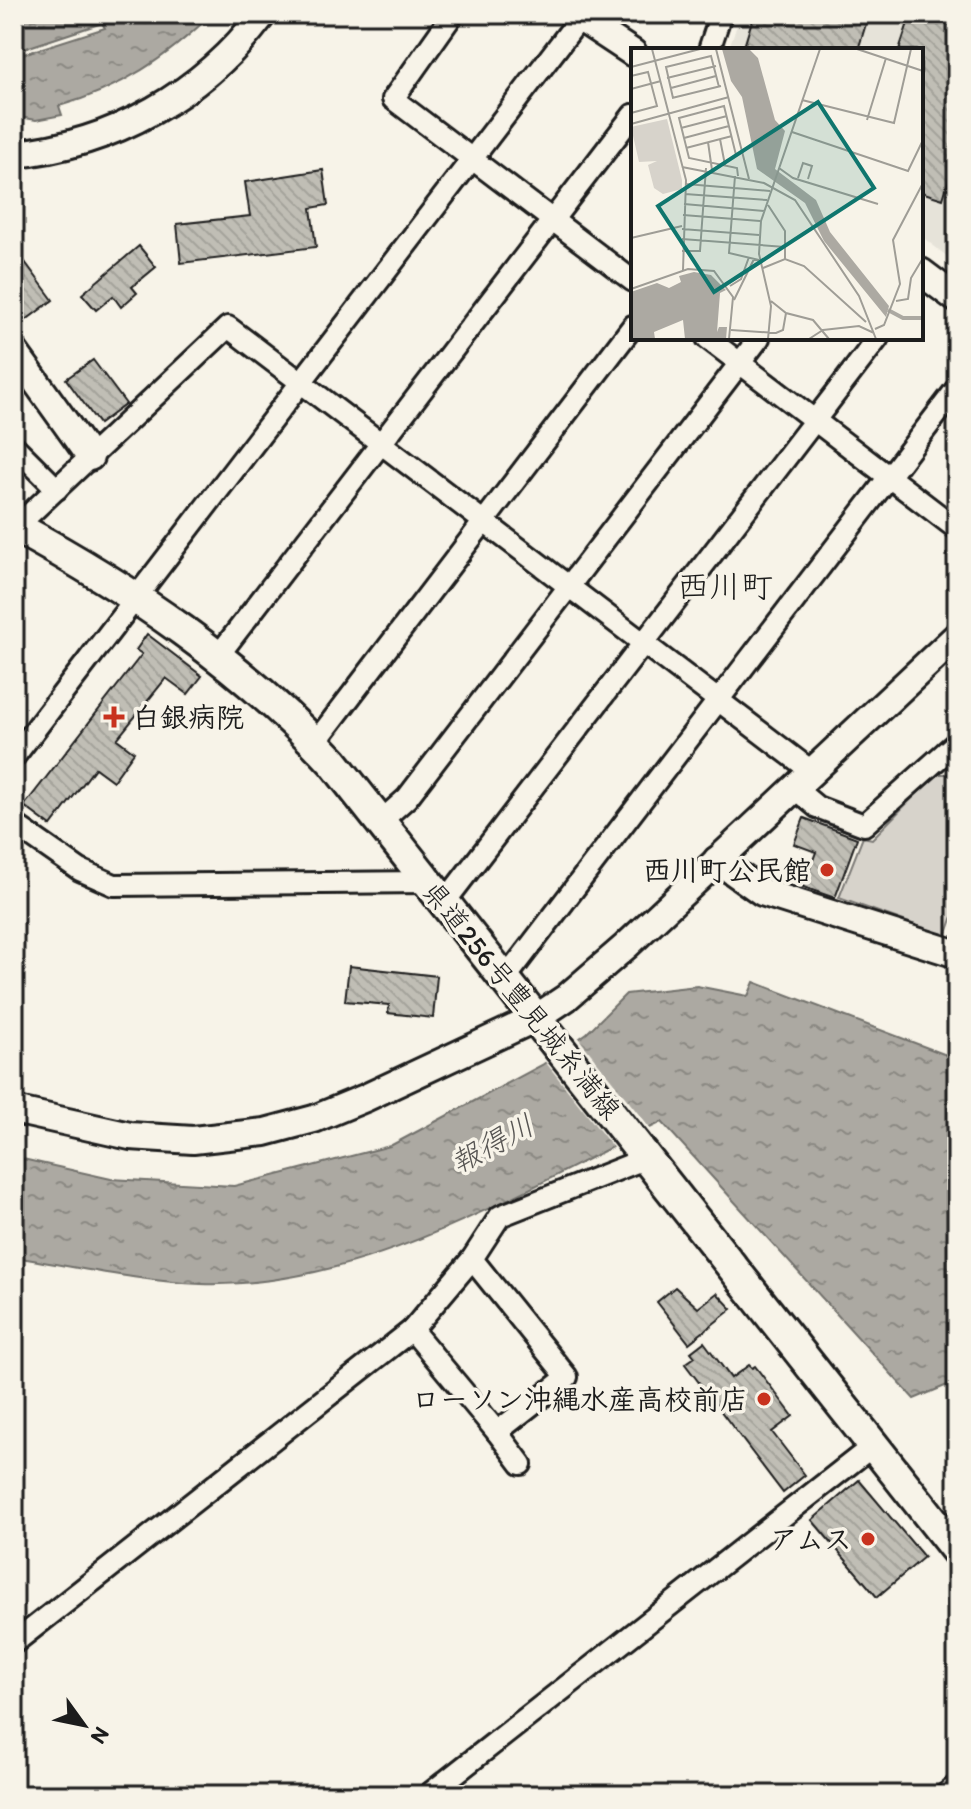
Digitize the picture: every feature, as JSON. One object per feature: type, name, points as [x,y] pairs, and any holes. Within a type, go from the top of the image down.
[{"type":"main road","name":"県道256号豊見城糸満線","points":[[15,526],[135,597],[218,656],[315,743],[957,1551]]},
{"type":"street","points":[[14,154],[100,135],[146,115],[191,87],[224,60],[263,14]]},
{"type":"street","points":[[453,14],[393,99],[631,279]]},
{"type":"street","points":[[710,48],[721,14]]},
{"type":"street","points":[[14,757],[472,159],[577,16],[631,52]]},
{"type":"street","points":[[218,656],[631,118]]},
{"type":"street","points":[[923,277],[957,299]]},
{"type":"street","points":[[15,526],[228,327],[718,700],[801,778],[817,807],[864,825],[954,748]]},
{"type":"street","points":[[315,743],[631,329]]},
{"type":"street","points":[[710,340],[957,529]]},
{"type":"street","points":[[380,822],[407,798],[757,340]]},
{"type":"street","points":[[14,824],[80,870],[114,885],[436,892],[643,643],[876,340]]},
{"type":"street","points":[[14,351],[90,457]]},
{"type":"street","points":[[505,979],[957,388]]},
{"type":"street","points":[[14,446],[57,489]]},
{"type":"street","points":[[14,1110],[130,1136],[193,1140],[265,1132],[314,1119],[545,1029],[604,966],[801,778],[957,636]]},
{"type":"street","points":[[717,860],[762,892],[955,946]]},
{"type":"street","points":[[14,1643],[412,1330],[472,1259],[500,1216],[642,1151]]},
{"type":"street","points":[[472,1259],[567,1377],[497,1432]]},
{"type":"street","points":[[412,1330],[521,1464]]},
{"type":"street","points":[[428,1795],[874,1445]]},
{"type":"street","points":[[945,1795],[957,1785]]},
{"type":"shaded area","points":[[741,14],[957,14],[957,264],[923,238],[923,48],[729,48]]},
{"type":"shaded area","points":[[936,774],[957,774],[957,905],[946,936],[839,898],[863,837],[872,839]]},
{"type":"water","points":[[14,14],[212,14],[142,70],[103,91],[59,106],[62,115],[36,120],[14,116],[14,57],[105,28],[102,23],[14,52]]},
{"type":"water","name":"報得川","points":[[754,982],[957,1059],[957,1381],[914,1399],[662,1122],[439,1231],[381,1253],[322,1270],[262,1281],[201,1284],[132,1277],[14,1257],[14,1157],[111,1179],[234,1186],[390,1146],[542,1065],[587,1033],[626,994],[697,986],[748,996]]},
{"type":"pier","points":[[576,1035],[652,1131],[614,1149],[543,1059]]},
{"type":"building","points":[[754,14],[869,14],[859,48],[744,48]]},
{"type":"building","points":[[911,14],[957,14],[957,178],[950,176],[943,199],[923,193],[923,48],[900,48]]},
{"type":"building","points":[[323,170],[328,205],[311,208],[316,247],[181,263],[177,224],[250,216],[245,182]]},
{"type":"building","points":[[139,246],[156,267],[132,287],[137,293],[121,307],[113,296],[96,310],[82,294]]},
{"type":"building","points":[[14,247],[53,300],[26,320],[14,303]]},
{"type":"building","points":[[93,360],[126,404],[99,424],[66,379]]},
{"type":"building","name":"白銀病院","points":[[147,634],[202,676],[188,694],[166,678],[117,739],[134,752],[113,781],[95,768],[51,826],[24,806],[142,654],[136,650]]},
{"type":"building","name":"西川町公民館","points":[[804,818],[857,838],[835,898],[803,887],[816,852],[794,844]]},
{"type":"building","points":[[349,966],[437,976],[433,1018],[388,1013],[389,1005],[345,1001]]},
{"type":"building","points":[[675,1287],[698,1308],[717,1293],[732,1309],[689,1343],[657,1302]]},
{"type":"building","points":[[704,1342],[731,1378],[749,1365],[752,1368],[755,1366],[793,1416],[772,1432],[805,1475],[783,1493],[685,1364],[695,1357],[691,1352]]},
{"type":"building","name":"アムス","points":[[859,1480],[924,1557],[877,1597],[812,1520]]},
{"type":"place","name":"白銀病院","points":[[114,717]]},
{"type":"place","name":"西川町公民館","points":[[827,870]]},
{"type":"place","name":"ローソン沖縄水産高校前店","points":[[764,1399]]},
{"type":"place","name":"アムス","points":[[868,1539]]},
{"type":"district","name":"西川町","points":[[725,586]]}]
